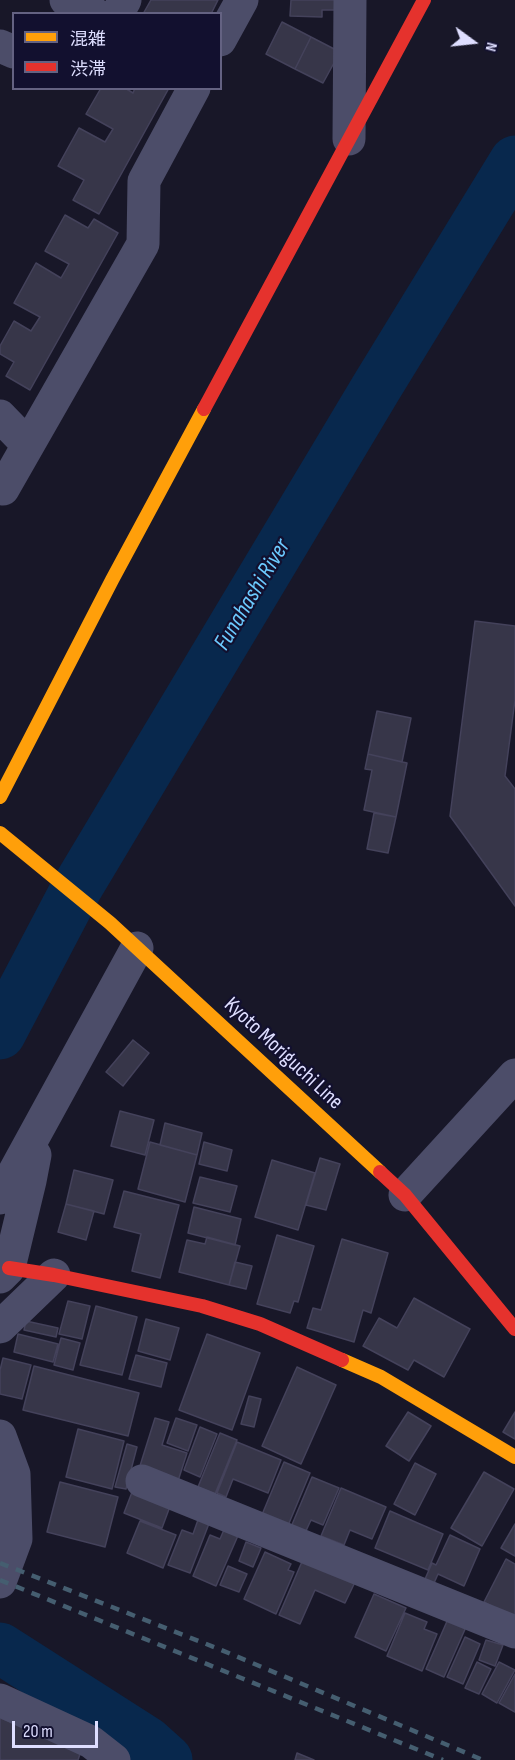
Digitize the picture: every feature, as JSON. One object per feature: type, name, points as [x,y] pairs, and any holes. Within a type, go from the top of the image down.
[{"type":"street","points":[[66,0],[91,12]]},
{"type":"street","points":[[222,36],[242,0]]},
{"type":"street","points":[[349,139],[350,0]]},
{"type":"street","points":[[0,797],[112,580],[424,0]]},
{"type":"street","points":[[0,486],[3,489],[143,243],[144,181],[193,90]]},
{"type":"street","points":[[0,416],[28,445]]},
{"type":"street","name":"Kyoto Moriguchi Line","points":[[0,833],[110,923],[405,1195],[515,1329]]},
{"type":"street","points":[[0,1198],[137,948]]},
{"type":"street","points":[[405,1195],[515,1075]]},
{"type":"street","points":[[39,1126],[30,1181],[4,1273],[54,1275],[202,1306],[260,1324],[381,1377],[515,1457]]},
{"type":"street","points":[[0,1327],[54,1275]]},
{"type":"street","points":[[0,1436],[14,1474],[16,1539],[0,1582]]},
{"type":"street","points":[[142,1481],[515,1632]]},
{"type":"street","points":[[0,1701],[91,1742],[114,1760]]},
{"type":"building","points":[[151,0],[218,0],[212,12],[144,12]]},
{"type":"building","points":[[291,0],[336,0],[336,10],[322,10],[322,17],[290,16]]},
{"type":"building","points":[[282,22],[311,37],[295,69],[266,54]]},
{"type":"building","points":[[311,37],[340,52],[323,83],[295,69]]},
{"type":"building","points":[[100,90],[128,90],[133,93],[134,90],[168,90],[99,214],[73,200],[84,180],[58,166],[79,128],[105,142],[113,129],[86,114]]},
{"type":"building","points":[[65,215],[88,228],[94,219],[118,233],[30,390],[6,376],[14,362],[0,354],[0,346],[14,321],[31,331],[40,317],[14,303],[36,263],[61,278],[69,264],[45,251]]},
{"type":"building","points":[[475,621],[515,626],[515,700],[505,776],[515,789],[515,906],[450,816]]},
{"type":"building","points":[[377,711],[411,718],[402,762],[368,754]]},
{"type":"building","points":[[368,754],[407,763],[396,817],[364,810],[372,770],[365,769]]},
{"type":"building","points":[[374,813],[396,817],[388,853],[367,849]]},
{"type":"building","points":[[133,1040],[149,1053],[123,1086],[106,1072]]},
{"type":"building","points":[[120,1111],[154,1120],[145,1155],[111,1146]]},
{"type":"building","points":[[165,1123],[202,1133],[197,1155],[160,1145]]},
{"type":"building","points":[[150,1142],[197,1155],[185,1202],[138,1189]]},
{"type":"building","points":[[204,1142],[232,1150],[227,1171],[199,1164]]},
{"type":"building","points":[[320,1158],[340,1164],[326,1210],[306,1205]]},
{"type":"building","points":[[272,1160],[315,1173],[298,1230],[255,1217]]},
{"type":"building","points":[[74,1170],[113,1180],[104,1214],[66,1204]]},
{"type":"building","points":[[200,1177],[237,1186],[230,1212],[193,1203]]},
{"type":"building","points":[[124,1191],[179,1205],[160,1278],[132,1271],[141,1234],[114,1227]]},
{"type":"building","points":[[66,1204],[94,1211],[86,1240],[58,1232]]},
{"type":"building","points":[[194,1207],[241,1219],[235,1245],[188,1233]]},
{"type":"building","points":[[277,1235],[314,1246],[298,1302],[294,1301],[290,1313],[257,1304]]},
{"type":"building","points":[[207,1237],[240,1246],[229,1285],[179,1272],[187,1240],[205,1244]]},
{"type":"building","points":[[342,1239],[388,1253],[371,1313],[363,1310],[354,1342],[307,1328],[313,1308],[321,1310]]},
{"type":"building","points":[[235,1262],[252,1266],[246,1289],[229,1285]]},
{"type":"building","points":[[414,1298],[470,1329],[444,1377],[414,1360],[408,1370],[363,1346],[379,1318],[397,1328]]},
{"type":"building","points":[[68,1301],[90,1306],[82,1339],[59,1334]]},
{"type":"building","points":[[96,1306],[137,1317],[122,1375],[80,1365]]},
{"type":"building","points":[[146,1319],[179,1328],[170,1360],[138,1351]]},
{"type":"building","points":[[26,1321],[58,1328],[56,1337],[24,1330]]},
{"type":"building","points":[[18,1334],[58,1344],[53,1362],[14,1352]]},
{"type":"building","points":[[207,1334],[260,1353],[232,1430],[179,1410]]},
{"type":"building","points":[[61,1338],[80,1343],[73,1370],[54,1365]]},
{"type":"building","points":[[136,1355],[167,1363],[161,1387],[129,1379]]},
{"type":"building","points":[[3,1358],[31,1365],[22,1399],[0,1394],[0,1370]]},
{"type":"building","points":[[34,1366],[139,1393],[128,1436],[23,1410]]},
{"type":"building","points":[[297,1367],[336,1385],[301,1464],[262,1446]]},
{"type":"building","points":[[249,1396],[261,1399],[254,1427],[241,1424]]},
{"type":"building","points":[[408,1412],[431,1426],[409,1461],[386,1446]]},
{"type":"building","points":[[515,1412],[515,1439],[503,1432]]},
{"type":"building","points":[[155,1418],[169,1422],[162,1445],[187,1453],[178,1481],[139,1469]]},
{"type":"building","points":[[176,1418],[197,1425],[188,1451],[167,1443]]},
{"type":"building","points":[[200,1427],[217,1434],[200,1477],[184,1470]]},
{"type":"building","points":[[78,1429],[124,1441],[112,1489],[66,1477]]},
{"type":"building","points":[[220,1433],[237,1440],[215,1494],[198,1487]]},
{"type":"building","points":[[237,1442],[281,1460],[268,1493],[233,1479],[226,1497],[217,1493]]},
{"type":"building","points":[[127,1444],[137,1447],[126,1489],[115,1487]]},
{"type":"building","points":[[284,1462],[310,1473],[287,1528],[261,1517]]},
{"type":"building","points":[[415,1463],[436,1474],[415,1515],[394,1504]]},
{"type":"building","points":[[484,1472],[514,1489],[482,1546],[451,1528]]},
{"type":"building","points":[[312,1477],[339,1488],[323,1525],[311,1520],[305,1533],[291,1527]]},
{"type":"building","points":[[60,1482],[118,1497],[105,1547],[47,1532]]},
{"type":"building","points":[[134,1487],[172,1501],[162,1528],[124,1513]]},
{"type":"building","points":[[341,1488],[386,1507],[372,1539],[350,1530],[344,1545],[321,1536]]},
{"type":"building","points":[[390,1511],[443,1534],[428,1570],[375,1548]]},
{"type":"building","points":[[199,1517],[210,1521],[190,1573],[168,1565],[182,1530],[193,1534]]},
{"type":"building","points":[[140,1521],[176,1535],[163,1568],[127,1553]]},
{"type":"building","points":[[515,1524],[515,1556],[501,1548]]},
{"type":"building","points":[[226,1525],[240,1531],[216,1586],[193,1576],[210,1535],[220,1539]]},
{"type":"building","points":[[450,1535],[480,1549],[464,1586],[438,1574],[431,1590],[422,1586],[432,1563],[436,1565]]},
{"type":"building","points":[[246,1542],[261,1548],[253,1567],[239,1561]]},
{"type":"building","points":[[265,1552],[291,1564],[288,1570],[294,1572],[276,1614],[244,1599]]},
{"type":"building","points":[[304,1557],[356,1580],[345,1603],[315,1590],[300,1624],[279,1615]]},
{"type":"building","points":[[506,1559],[515,1564],[515,1619],[484,1602]]},
{"type":"building","points":[[228,1566],[247,1574],[239,1592],[220,1585]]},
{"type":"building","points":[[374,1594],[406,1608],[386,1651],[355,1637]]},
{"type":"building","points":[[405,1613],[427,1622],[424,1629],[437,1634],[422,1671],[387,1656]]},
{"type":"building","points":[[448,1619],[466,1627],[444,1677],[426,1669]]},
{"type":"building","points":[[465,1637],[480,1644],[463,1684],[447,1677]]},
{"type":"building","points":[[486,1640],[503,1645],[495,1666],[479,1660]]},
{"type":"building","points":[[477,1662],[491,1669],[479,1694],[465,1688]]},
{"type":"building","points":[[499,1662],[515,1670],[497,1703],[482,1694]]},
{"type":"building","points":[[515,1674],[515,1712],[499,1703]]},
{"type":"building","points":[[0,1718],[82,1748],[78,1760],[0,1760]]},
{"type":"building","points":[[297,1753],[314,1760],[295,1760]]},
{"type":"waterway","name":"Funahashi River","points":[[0,1034],[75,891],[376,388],[515,161]]},
{"type":"waterway","points":[[0,1648],[147,1742],[167,1760]]},
{"type":"railway","points":[[0,1563],[219,1649],[483,1760]]},
{"type":"railway","points":[[0,1580],[443,1760]]},
{"type":"traffic: slow","points":[[0,797],[112,580],[204,409]]},
{"type":"traffic: slow","points":[[0,833],[110,923],[380,1172]]},
{"type":"traffic: slow","points":[[342,1360],[381,1377],[515,1457]]},
{"type":"traffic: jam","points":[[204,409],[424,0]]},
{"type":"traffic: jam","points":[[380,1172],[405,1195],[515,1329]]},
{"type":"traffic: jam","points":[[9,1268],[54,1275],[202,1306],[260,1324],[342,1360]]}]
